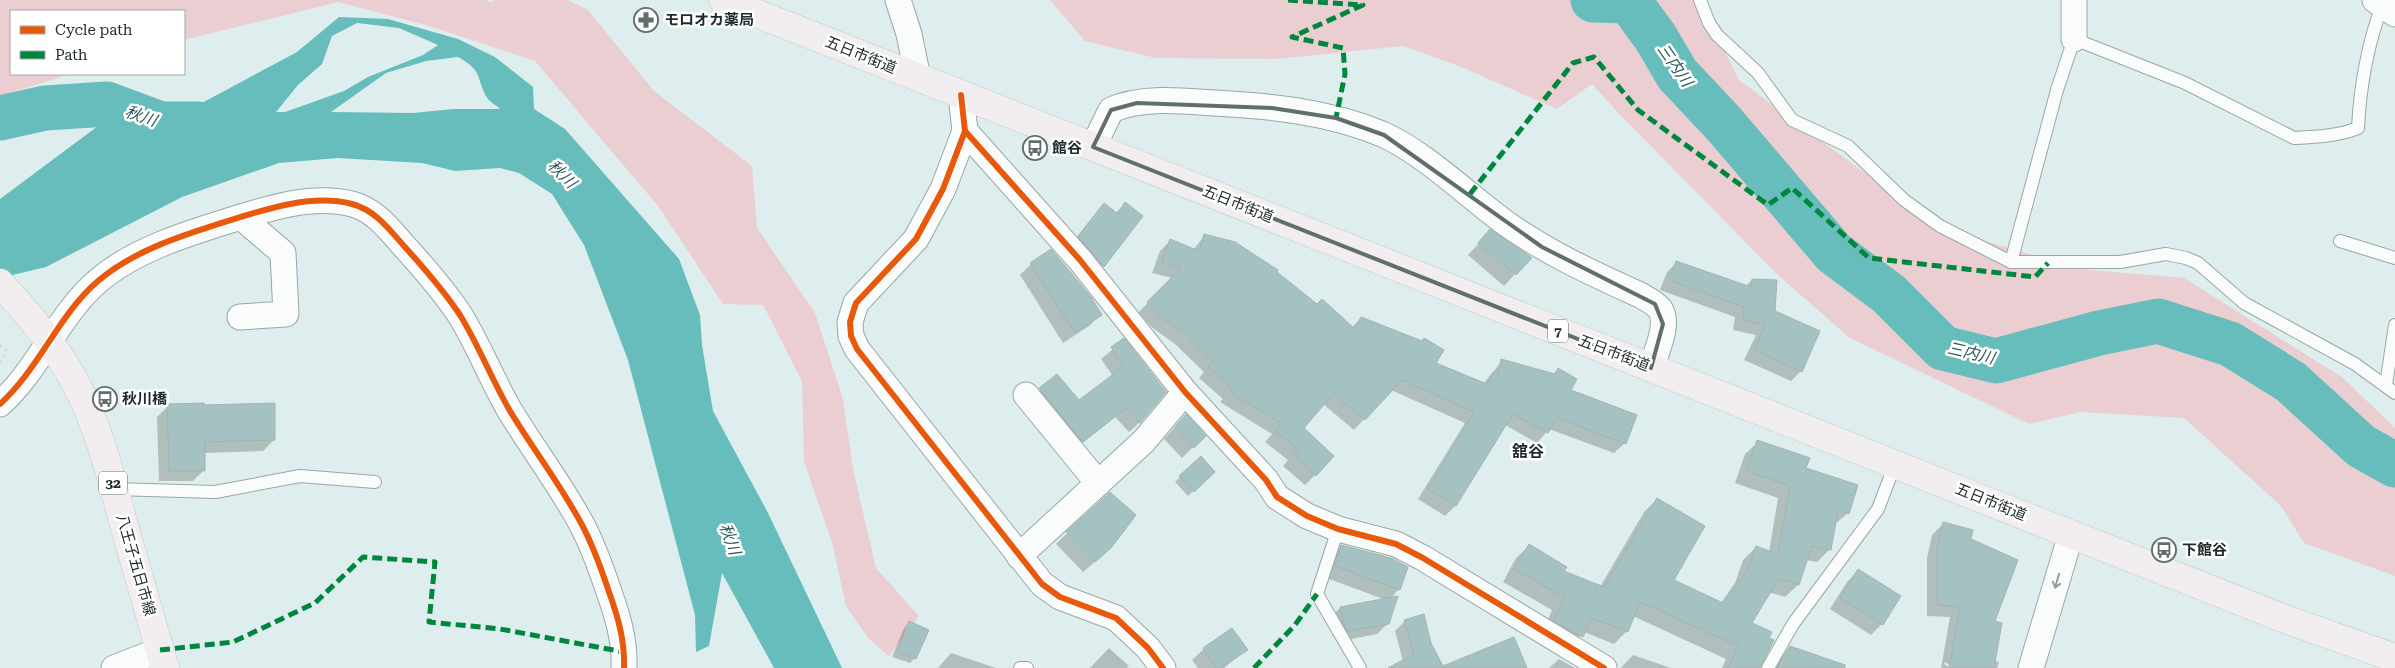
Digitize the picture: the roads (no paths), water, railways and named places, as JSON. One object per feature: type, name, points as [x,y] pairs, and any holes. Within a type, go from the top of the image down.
[{"type":"main road","name":"五日市街道","points":[[723,0],[2285,619],[2395,658]]},
{"type":"main road","name":"八王子五日市線","points":[[0,283],[28,313],[50,341],[75,382],[89,410],[114,489],[162,659]]},
{"type":"street","points":[[898,0],[909,34],[918,78]]},
{"type":"street","points":[[2074,0],[2074,39]]},
{"type":"street","points":[[961,95],[965,131],[943,189],[916,239],[856,304],[850,322],[851,336],[857,349],[1042,584],[1060,596],[1116,618],[1148,648],[1161,668]]},
{"type":"street","points":[[1093,147],[1111,110],[1122,105],[1137,103],[1185,101],[1272,108],[1336,118],[1384,135],[1408,149],[1542,248],[1655,304],[1662,314],[1662,324],[1651,368]]},
{"type":"street","points":[[965,131],[1080,260],[1185,392],[1266,480],[1277,497],[1308,516],[1338,529],[1396,544],[1423,558],[1604,668]]},
{"type":"street","points":[[0,404],[17,389],[86,292],[113,270],[166,243],[242,217],[307,201],[335,201],[354,205],[378,217],[427,272],[460,315],[500,393],[588,537],[621,629],[624,668]]},
{"type":"street","points":[[240,317],[286,314],[283,253],[242,217]]},
{"type":"street","points":[[1020,556],[1144,440],[1185,392]]},
{"type":"street","points":[[1026,395],[1098,482]]},
{"type":"street","points":[[2031,668],[2071,534]]},
{"type":"street","points":[[114,668],[162,659]]},
{"type":"lane","points":[[1700,0],[1709,23],[1717,36],[1758,72],[1792,120],[1848,146],[1904,200],[1940,226],[2011,262],[2120,262],[2166,254],[2186,258],[2198,263],[2244,303],[2355,364],[2390,389]]},
{"type":"lane","points":[[2011,262],[2052,108],[2074,39],[2186,83],[2294,138],[2312,137],[2358,128],[2359,94],[2369,47],[2384,6]]},
{"type":"lane","points":[[2340,241],[2395,258]]},
{"type":"lane","points":[[2390,389],[2395,325]]},
{"type":"lane","points":[[1768,668],[1793,624],[1878,509],[1896,464]]},
{"type":"lane","points":[[114,489],[215,492],[300,476],[375,482]]},
{"type":"lane","points":[[1338,529],[1317,594],[1360,668]]},
{"type":"lane","points":[[1020,668],[1027,668]]},
{"type":"water","points":[[339,17],[388,19],[458,39],[495,57],[533,87],[534,109],[565,129],[679,259],[700,315],[702,345],[713,411],[768,513],[842,668],[774,668],[722,573],[709,646],[696,652],[695,615],[628,360],[584,245],[552,194],[519,173],[500,168],[455,171],[422,163],[338,158],[279,163],[182,197],[46,267],[0,278],[0,199],[102,123],[153,112],[185,112],[297,52]],"holes":[[[357,23],[399,28],[438,45],[423,55],[368,77],[344,91],[285,112],[276,112],[298,85],[322,64],[332,36]],[[458,57],[472,67],[488,99],[500,109],[453,109],[413,113],[331,112],[386,73],[426,61]]]},
{"type":"waterway","name":"三内川","points":[[1593,0],[1629,1],[1656,38],[1677,74],[1724,124],[1834,253],[1889,294],[1943,348],[1996,361],[2099,333],[2158,321],[2230,344],[2291,382],[2361,446],[2395,465]]},
{"type":"waterway","name":"秋川","points":[[0,118],[45,108],[107,104],[161,124],[198,124]]},
{"type":"place","name":"モロオカ薬局","points":[[646,20]]},
{"type":"place","name":"館谷","points":[[1035,148]]},
{"type":"place","name":"秋川橋","points":[[105,399]]},
{"type":"place","name":"下館谷","points":[[2164,550]]},
{"type":"district","name":"舘谷","points":[[1528,451]]}]
